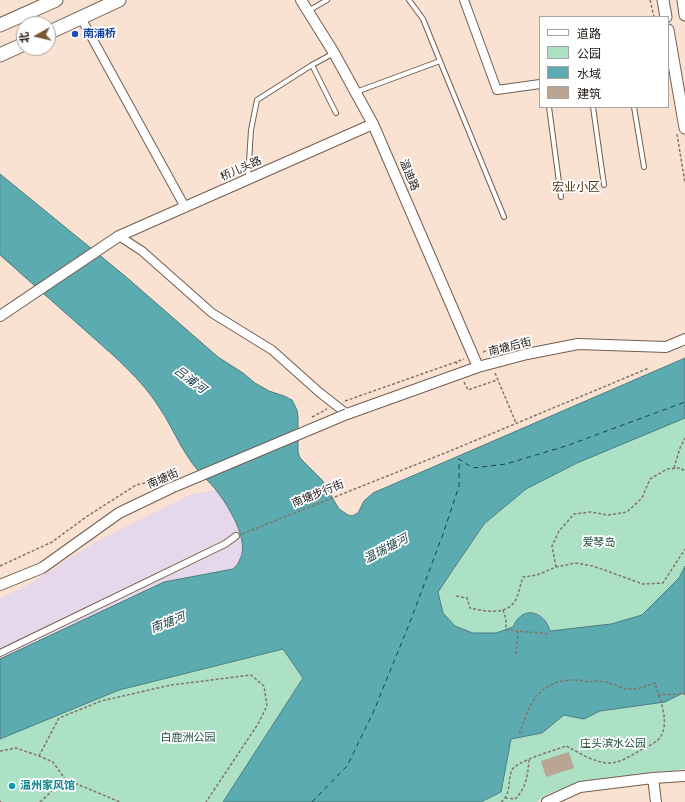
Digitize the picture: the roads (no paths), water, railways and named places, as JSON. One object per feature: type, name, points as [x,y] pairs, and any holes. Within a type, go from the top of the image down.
[{"type":"main road","points":[[0,25],[56,0]]},
{"type":"main road","points":[[56,29],[119,0]]},
{"type":"main road","points":[[663,0],[666,16]]},
{"type":"main road","points":[[683,0],[685,15]]},
{"type":"main road","points":[[669,41],[681,128]]},
{"type":"main road","points":[[0,55],[16,48]]},
{"type":"street","name":"温迪路","points":[[301,0],[334,53],[373,124],[474,355],[478,368]]},
{"type":"street","points":[[464,0],[497,90],[539,84]]},
{"type":"street","points":[[81,18],[185,206]]},
{"type":"street","name":"桥儿头路","points":[[0,316],[118,236],[373,124]]},
{"type":"street","points":[[118,236],[142,251],[212,313],[272,350],[319,392],[347,414]]},
{"type":"street","name":"南塘后街","points":[[347,414],[492,363],[527,354],[578,344],[666,347],[685,339]]},
{"type":"street","name":"南塘街","points":[[0,585],[42,568],[119,513],[172,488],[347,414]]},
{"type":"street","points":[[0,653],[225,544],[236,536]]},
{"type":"street","points":[[547,802],[580,787],[653,778],[685,776]]},
{"type":"street","points":[[653,778],[656,802]]},
{"type":"lane","points":[[308,12],[327,0]]},
{"type":"lane","points":[[409,0],[423,19],[504,217]]},
{"type":"lane","points":[[248,179],[251,130],[257,100],[312,65],[334,53]]},
{"type":"lane","points":[[356,92],[440,61]]},
{"type":"lane","points":[[312,65],[336,113]]},
{"type":"lane","points":[[548,108],[561,197]]},
{"type":"lane","points":[[593,108],[604,185]]},
{"type":"lane","points":[[634,108],[644,167]]},
{"type":"water","points":[[0,174],[125,276],[218,357],[243,373],[255,383],[269,391],[292,400],[297,410],[298,417],[298,452],[300,458],[322,480],[339,509],[348,515],[352,516],[358,513],[364,501],[373,493],[685,358],[685,418],[577,463],[526,489],[484,524],[438,592],[443,613],[455,626],[473,633],[496,633],[513,627],[522,615],[527,613],[533,613],[543,618],[550,631],[611,624],[642,615],[679,578],[685,566],[685,692],[665,702],[600,711],[584,719],[564,715],[542,733],[511,739],[501,792],[481,802],[223,802],[303,678],[283,649],[119,690],[0,739],[0,659],[164,582],[233,569],[239,562],[242,551],[242,543],[240,533],[232,514],[216,490],[192,463],[165,416],[146,389],[114,356],[0,255]]},
{"type":"place","name":"南浦桥","points":[[75,34]]},
{"type":"place","name":"温州家风馆","points":[[12,786]]},
{"type":"district","name":"宏业小区","points":[[576,188]]},
{"type":"water label","name":"吕浦河","points":[[190,380]]},
{"type":"water label","name":"温瑞塘河","points":[[386,549]]},
{"type":"water label","name":"南塘河","points":[[168,623]]},
{"type":"park label","name":"爱琴岛","points":[[599,543]]},
{"type":"park label","name":"白鹿洲公园","points":[[188,738]]},
{"type":"park label","name":"庄头滨水公园","points":[[613,744]]}]
